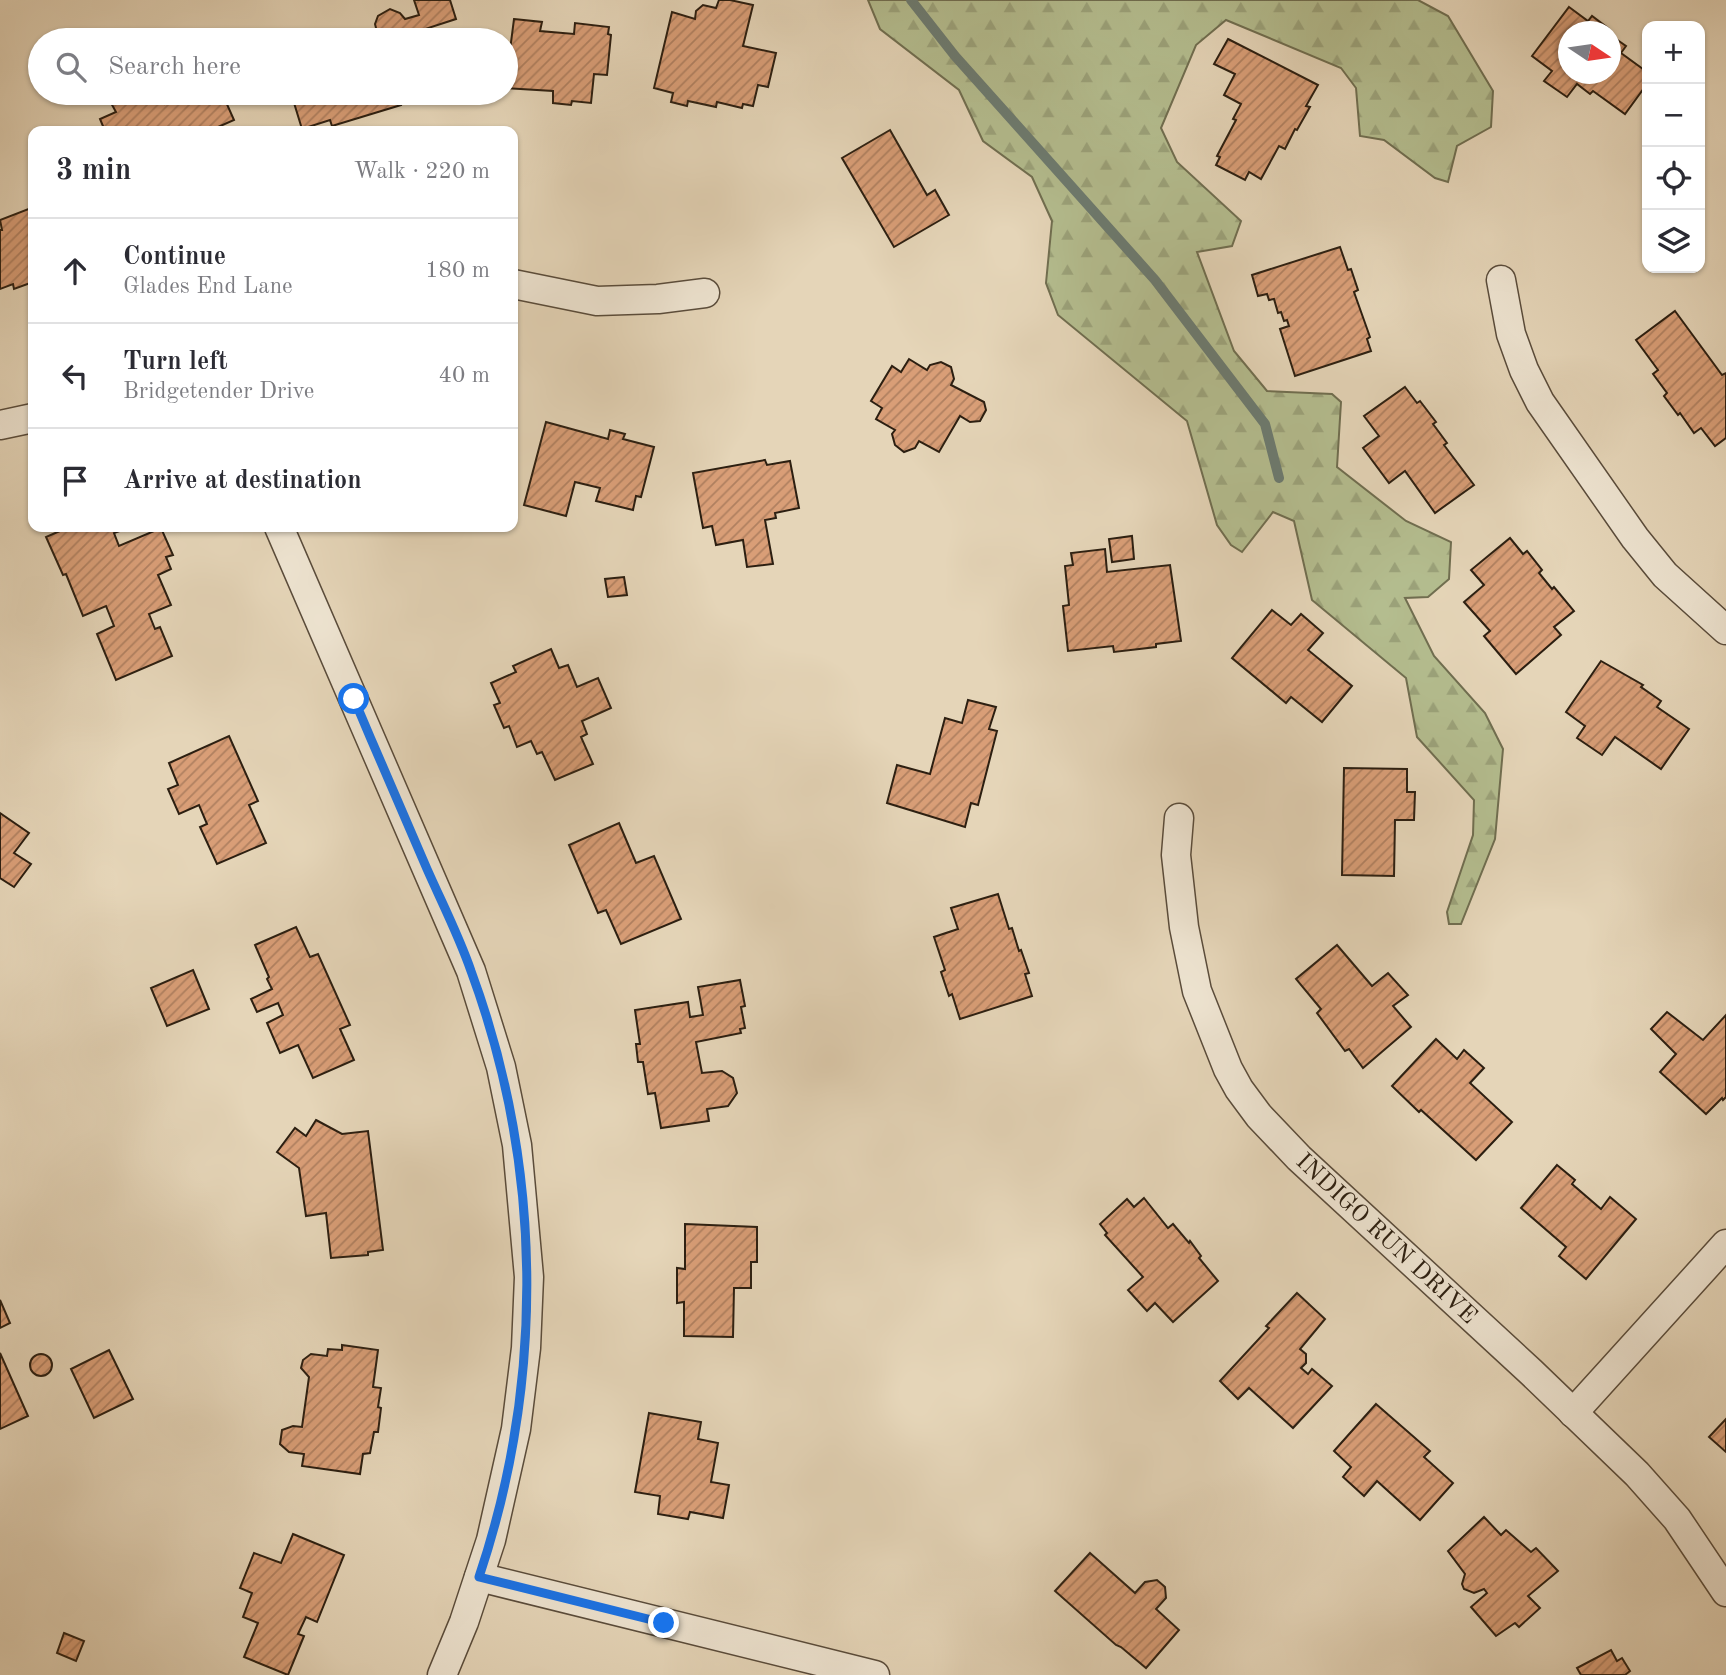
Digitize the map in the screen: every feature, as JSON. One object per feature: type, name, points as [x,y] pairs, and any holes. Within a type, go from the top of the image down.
[{"type":"street","points":[[1501,280],[1511,334],[1539,402],[1665,575],[1699,608],[1726,629]]},
{"type":"street","points":[[518,285],[597,300],[658,299],[705,293]]},
{"type":"street","points":[[0,425],[28,419]]},
{"type":"street","points":[[281,532],[471,971],[502,1067],[517,1144],[528,1277],[526,1352],[516,1429],[491,1540],[464,1622],[442,1675]]},
{"type":"street","name":"INDIGO RUN DRIVE","points":[[1179,818],[1176,855],[1184,927],[1197,991],[1228,1069],[1239,1089],[1298,1158],[1637,1474],[1677,1519],[1726,1592]]},
{"type":"street","points":[[1573,1413],[1726,1244]]},
{"type":"street","points":[[479,1577],[875,1675]]},
{"type":"green space","points":[[868,0],[1418,0],[1448,16],[1493,91],[1491,127],[1457,146],[1448,182],[1435,178],[1384,140],[1360,136],[1356,88],[1341,68],[1226,20],[1196,45],[1161,128],[1177,162],[1241,221],[1232,246],[1197,252],[1234,351],[1267,391],[1332,394],[1341,402],[1337,467],[1406,521],[1451,542],[1449,579],[1428,597],[1405,598],[1434,656],[1485,713],[1503,749],[1495,839],[1461,924],[1449,924],[1447,912],[1473,835],[1474,800],[1417,737],[1406,678],[1312,600],[1294,521],[1273,512],[1242,552],[1231,545],[1217,525],[1187,421],[1058,315],[1046,283],[1052,221],[1032,177],[983,141],[959,90],[880,29]]},
{"type":"building","points":[[414,0],[450,0],[456,19],[428,28],[376,28],[378,16],[390,9],[400,13],[405,19],[419,15]]},
{"type":"building","points":[[719,0],[753,5],[743,46],[776,53],[768,87],[758,85],[753,106],[743,104],[742,108],[717,102],[716,107],[688,101],[687,106],[671,102],[673,93],[654,88],[672,12],[695,19],[696,11],[703,5],[716,8]]},
{"type":"building","points":[[1569,7],[1588,21],[1558,21]]},
{"type":"building","points":[[514,19],[542,22],[540,31],[574,34],[575,23],[609,27],[608,34],[611,35],[607,75],[594,74],[591,103],[553,103],[553,91],[518,89],[518,28],[513,28]]},
{"type":"building","points":[[1558,22],[1558,84],[1577,84],[1567,97],[1544,81],[1552,71],[1532,56]]},
{"type":"building","points":[[1228,39],[1318,85],[1297,130],[1295,129],[1285,149],[1279,146],[1261,179],[1249,172],[1245,180],[1216,165],[1220,157],[1217,156],[1236,120],[1233,119],[1241,104],[1224,95],[1235,74],[1214,64]]},
{"type":"building","points":[[1621,53],[1642,68],[1642,91],[1625,114],[1593,91],[1590,94],[1577,84],[1621,84]]},
{"type":"building","points":[[112,105],[227,105],[234,120],[220,126],[103,126],[100,119],[116,112]]},
{"type":"building","points":[[295,105],[401,105],[332,126],[330,120],[301,126]]},
{"type":"building","points":[[890,130],[927,195],[935,190],[949,215],[894,247],[842,158]]},
{"type":"building","points":[[28,209],[28,284],[14,289],[13,284],[0,289],[0,220]]},
{"type":"building","points":[[1340,247],[1358,290],[1354,292],[1370,337],[1367,339],[1371,351],[1295,376],[1280,329],[1289,326],[1287,320],[1284,321],[1281,312],[1278,313],[1274,299],[1269,300],[1267,294],[1258,296],[1252,275]]},
{"type":"building","points":[[1675,311],[1722,375],[1726,373],[1726,438],[1715,446],[1701,428],[1694,433],[1680,413],[1678,415],[1653,374],[1658,370],[1636,340]]},
{"type":"building","points":[[909,359],[927,370],[930,365],[941,362],[951,367],[954,379],[951,385],[984,402],[986,410],[980,421],[970,422],[960,416],[939,452],[919,441],[915,448],[904,452],[895,445],[892,434],[895,430],[876,419],[882,408],[871,401],[892,366],[901,372]]},
{"type":"building","points":[[1405,387],[1436,422],[1433,424],[1447,443],[1444,445],[1474,485],[1435,513],[1405,471],[1389,483],[1363,448],[1379,436],[1364,416]]},
{"type":"building","points":[[546,422],[608,439],[610,430],[625,434],[623,439],[654,447],[641,497],[636,496],[633,510],[596,501],[600,488],[575,482],[566,516],[524,505]]},
{"type":"building","points":[[765,460],[767,465],[790,461],[799,508],[775,513],[776,518],[765,520],[773,564],[747,567],[743,540],[716,545],[712,526],[703,528],[693,473]]},
{"type":"building","points":[[58,532],[117,532],[114,533],[119,546],[152,532],[163,532],[173,555],[166,557],[171,569],[158,575],[171,605],[149,614],[155,629],[160,627],[172,656],[116,680],[97,634],[114,626],[106,606],[83,616],[66,574],[63,575],[46,537]]},
{"type":"building","points":[[1132,536],[1134,559],[1112,562],[1109,539]]},
{"type":"building","points":[[1510,538],[1523,554],[1527,551],[1542,570],[1539,573],[1574,611],[1554,627],[1561,635],[1516,674],[1484,636],[1490,631],[1464,602],[1484,585],[1471,570]]},
{"type":"building","points":[[1105,549],[1107,572],[1170,565],[1181,641],[1114,652],[1113,646],[1068,651],[1063,606],[1069,605],[1065,566],[1073,565],[1071,553]]},
{"type":"building","points":[[624,577],[627,595],[608,597],[605,579]]},
{"type":"building","points":[[1272,610],[1291,625],[1301,614],[1323,633],[1308,650],[1352,686],[1322,722],[1291,697],[1286,703],[1232,658]]},
{"type":"building","points":[[551,649],[559,668],[568,665],[577,687],[598,678],[611,708],[582,721],[587,734],[581,737],[593,764],[555,780],[542,752],[537,754],[531,741],[517,747],[509,726],[504,728],[494,705],[500,703],[491,683],[516,672],[513,666]]},
{"type":"building","points":[[1601,661],[1643,685],[1641,687],[1661,701],[1657,707],[1689,729],[1661,769],[1615,737],[1602,755],[1577,738],[1585,726],[1566,712]]},
{"type":"building","points":[[968,700],[996,707],[989,729],[997,731],[978,805],[971,803],[965,827],[887,803],[897,765],[930,774],[945,718],[962,723]]},
{"type":"building","points":[[229,736],[258,801],[249,805],[266,843],[217,864],[200,827],[207,824],[199,805],[179,814],[168,789],[178,785],[169,763]]},
{"type":"building","points":[[1344,768],[1407,769],[1407,792],[1415,792],[1414,820],[1395,820],[1394,876],[1342,875]]},
{"type":"building","points":[[0,813],[29,833],[14,853],[31,864],[14,887],[0,878]]},
{"type":"building","points":[[619,823],[636,863],[654,856],[681,919],[621,944],[606,910],[598,913],[569,845]]},
{"type":"building","points":[[998,894],[1009,929],[1012,928],[1029,973],[1025,974],[1032,996],[960,1019],[941,972],[945,970],[934,937],[958,929],[951,908]]},
{"type":"building","points":[[296,927],[310,957],[318,954],[350,1025],[340,1029],[354,1060],[313,1078],[298,1045],[280,1053],[267,1023],[283,1015],[278,1003],[257,1012],[251,999],[272,989],[255,945]]},
{"type":"building","points":[[1337,945],[1372,986],[1388,973],[1408,995],[1393,1006],[1411,1027],[1363,1068],[1349,1049],[1345,1051],[1317,1013],[1321,1009],[1296,979]]},
{"type":"building","points":[[193,970],[209,1009],[167,1026],[151,988]]},
{"type":"building","points":[[740,980],[745,1006],[741,1007],[745,1028],[740,1029],[741,1033],[696,1042],[702,1073],[722,1071],[733,1078],[737,1093],[728,1106],[707,1109],[709,1121],[661,1128],[655,1093],[648,1094],[643,1062],[638,1062],[636,1044],[640,1044],[635,1010],[688,1002],[690,1017],[703,1015],[698,987]]},
{"type":"building","points":[[1667,1012],[1703,1040],[1726,1015],[1726,1097],[1706,1114],[1660,1072],[1676,1054],[1651,1029]]},
{"type":"building","points":[[1436,1039],[1457,1059],[1464,1050],[1484,1068],[1470,1083],[1512,1122],[1476,1160],[1392,1086]]},
{"type":"building","points":[[316,1120],[342,1134],[368,1131],[383,1250],[368,1252],[368,1255],[331,1258],[326,1213],[306,1216],[299,1168],[277,1152],[295,1128],[306,1136]]},
{"type":"building","points":[[1557,1165],[1575,1180],[1572,1184],[1601,1209],[1610,1197],[1636,1219],[1586,1279],[1559,1256],[1566,1247],[1521,1208]]},
{"type":"building","points":[[1144,1198],[1168,1228],[1173,1224],[1189,1243],[1190,1241],[1201,1256],[1199,1258],[1218,1281],[1173,1322],[1155,1303],[1147,1311],[1128,1290],[1143,1277],[1105,1235],[1107,1233],[1100,1224],[1127,1199],[1134,1207]]},
{"type":"building","points":[[685,1224],[757,1227],[757,1262],[751,1262],[751,1288],[734,1288],[733,1337],[684,1336],[684,1302],[677,1303],[677,1268],[685,1269]]},
{"type":"building","points":[[1297,1293],[1325,1319],[1300,1349],[1306,1354],[1306,1363],[1301,1368],[1308,1374],[1312,1369],[1332,1386],[1293,1428],[1249,1388],[1238,1399],[1220,1381]]},
{"type":"building","points":[[0,1300],[10,1323],[0,1328]]},
{"type":"building","points":[[342,1345],[378,1350],[373,1387],[381,1388],[378,1432],[374,1432],[370,1453],[363,1454],[360,1474],[302,1466],[304,1454],[289,1452],[280,1444],[282,1430],[293,1426],[302,1427],[309,1377],[301,1368],[303,1360],[311,1354],[327,1356],[328,1349],[342,1350]]},
{"type":"building","points":[[109,1350],[133,1399],[94,1418],[71,1369]]},
{"type":"building","points":[[0,1353],[28,1416],[0,1429]]},
{"type":"building","points":[[41,1354],[49,1357],[52,1365],[49,1373],[41,1376],[33,1373],[30,1365],[33,1357]]},
{"type":"building","points":[[1376,1404],[1430,1451],[1424,1457],[1453,1483],[1420,1520],[1377,1481],[1364,1496],[1343,1477],[1351,1467],[1334,1451]]},
{"type":"building","points":[[649,1413],[701,1422],[698,1439],[718,1443],[711,1482],[729,1485],[723,1518],[690,1512],[688,1519],[658,1514],[660,1496],[635,1492]]},
{"type":"building","points":[[1726,1419],[1726,1452],[1709,1437]]},
{"type":"building","points":[[1484,1517],[1501,1535],[1506,1530],[1531,1552],[1536,1548],[1558,1571],[1528,1596],[1540,1608],[1519,1627],[1515,1623],[1496,1636],[1471,1607],[1487,1593],[1484,1589],[1474,1593],[1464,1589],[1462,1584],[1465,1574],[1448,1551]]},
{"type":"building","points":[[293,1534],[344,1555],[317,1622],[306,1617],[298,1634],[304,1636],[288,1675],[244,1657],[258,1623],[243,1617],[252,1593],[240,1588],[254,1553],[281,1563]]},
{"type":"building","points":[[1090,1553],[1135,1593],[1145,1582],[1157,1580],[1165,1587],[1166,1598],[1156,1609],[1179,1630],[1146,1668],[1055,1591]]},
{"type":"building","points":[[64,1633],[84,1641],[76,1661],[57,1653]]},
{"type":"building","points":[[1611,1650],[1617,1661],[1622,1658],[1630,1671],[1625,1675],[1581,1675],[1577,1668]]},
{"type":"waterway","points":[[911,0],[955,56],[1155,280],[1265,424],[1279,478]]},
{"type":"route","points":[[354,699],[471,971],[502,1067],[517,1144],[528,1277],[526,1352],[516,1429],[491,1540],[479,1577],[664,1623]]}]
